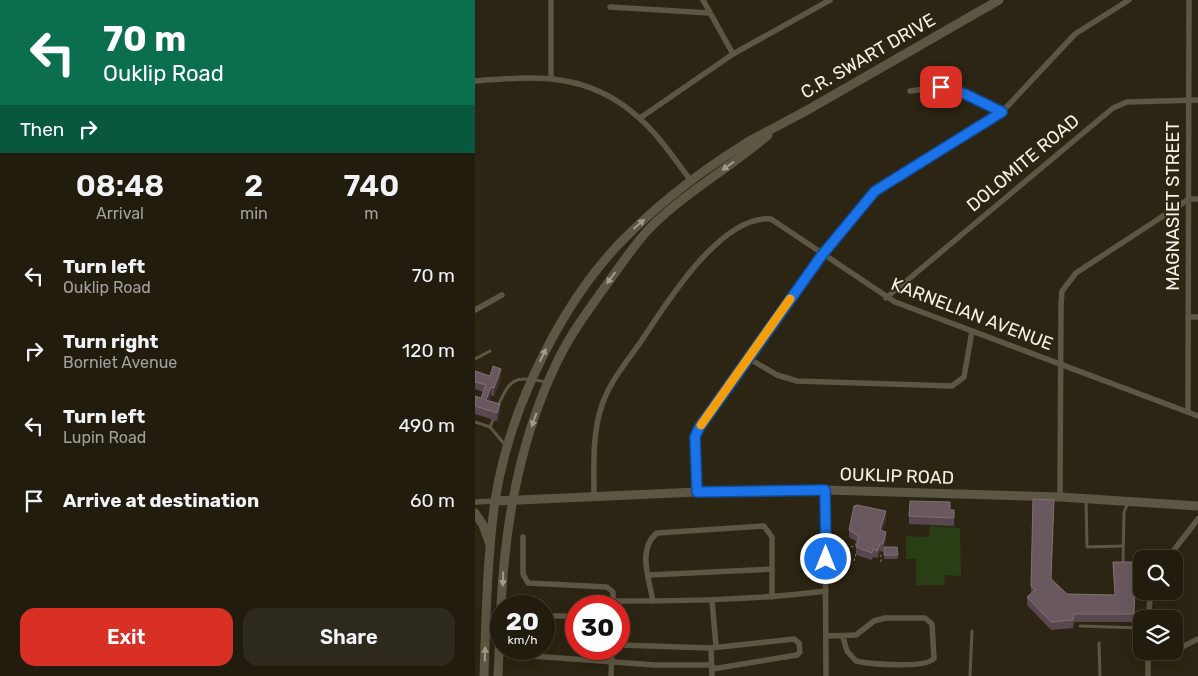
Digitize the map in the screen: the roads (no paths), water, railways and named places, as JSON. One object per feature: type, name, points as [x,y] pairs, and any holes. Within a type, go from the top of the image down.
[{"type":"main road","name":"C.R. SWART DRIVE","points":[[484,676],[490,545],[495,501],[508,449],[532,379],[548,344],[605,260],[632,230],[695,185],[746,143],[780,126],[999,0]]},
{"type":"main road","name":"C.R. SWART DRIVE","points":[[502,595],[503,563],[512,500],[525,446],[548,382],[569,340],[633,249],[649,229],[695,185]]},
{"type":"main road","name":"OUKLIP ROAD","points":[[495,501],[697,492],[825,490],[1060,497],[1198,506]]},
{"type":"main road","points":[[475,513],[483,525],[490,545]]},
{"type":"main road","name":"C.R. SWART DRIVE","points":[[499,660],[499,676]]},
{"type":"street","points":[[551,0],[551,78]]},
{"type":"street","points":[[703,0],[733,54]]},
{"type":"street","points":[[640,118],[733,54],[830,0]]},
{"type":"street","points":[[697,492],[697,433],[822,255],[880,187],[1002,112],[1075,34],[1129,0]]},
{"type":"street","name":"MAGNASIET STREET","points":[[1188,412],[1189,0]]},
{"type":"street","points":[[610,6],[710,13]]},
{"type":"street","points":[[475,81],[551,78],[594,89],[612,97],[640,118],[695,185]]},
{"type":"street","points":[[911,91],[947,88],[965,94],[1002,112]]},
{"type":"street","name":"DOLOMITE ROAD","points":[[886,298],[1113,108],[1127,102],[1198,100]]},
{"type":"street","points":[[1060,497],[1061,297],[1070,280],[1078,271],[1189,200],[1198,199]]},
{"type":"street","name":"KARNELIAN AVENUE","points":[[594,496],[595,429],[603,401],[616,377],[693,267],[735,230],[758,219],[771,219],[886,298],[1198,416]]},
{"type":"street","points":[[475,310],[502,295]]},
{"type":"street","points":[[1188,317],[1198,317]]},
{"type":"street","points":[[748,358],[777,375],[797,381],[952,386],[964,377],[973,331]]},
{"type":"street","points":[[825,490],[826,676]]},
{"type":"street","name":"OUKLIP ROAD","points":[[475,502],[495,501]]},
{"type":"street","points":[[1174,550],[1198,519]]},
{"type":"street","points":[[653,601],[645,556],[647,545],[657,533],[764,526],[772,537],[772,597]]},
{"type":"street","points":[[523,537],[523,574],[528,583],[607,587],[613,592],[613,595]]},
{"type":"street","points":[[649,575],[772,569]]},
{"type":"street","points":[[630,603],[772,597],[826,591]]},
{"type":"street","points":[[712,600],[712,670]]},
{"type":"street","points":[[826,636],[843,637],[856,635],[878,619],[925,618],[932,624],[934,658],[930,662],[919,664],[856,662],[847,651],[843,637]]},
{"type":"street","points":[[555,657],[712,670],[795,655],[799,653],[800,649],[799,643],[794,639],[713,647],[630,645]]},
{"type":"street","points":[[1183,646],[1198,639]]},
{"type":"street","points":[[1148,660],[1148,676]]},
{"type":"street","points":[[611,676],[612,661]]},
{"type":"lane","points":[[475,359],[490,351]]},
{"type":"lane","points":[[496,411],[509,383],[518,379],[548,382]]},
{"type":"lane","points":[[493,404],[499,406]]},
{"type":"lane","points":[[490,427],[493,420]]},
{"type":"lane","points":[[475,422],[490,427],[508,449]]},
{"type":"lane","points":[[1086,499],[1086,546],[1123,546]]},
{"type":"lane","points":[[1123,562],[1124,512],[1129,500]]},
{"type":"lane","points":[[1080,626],[1133,628]]},
{"type":"lane","points":[[970,676],[971,631]]},
{"type":"lane","points":[[1099,643],[1100,676]]}]
